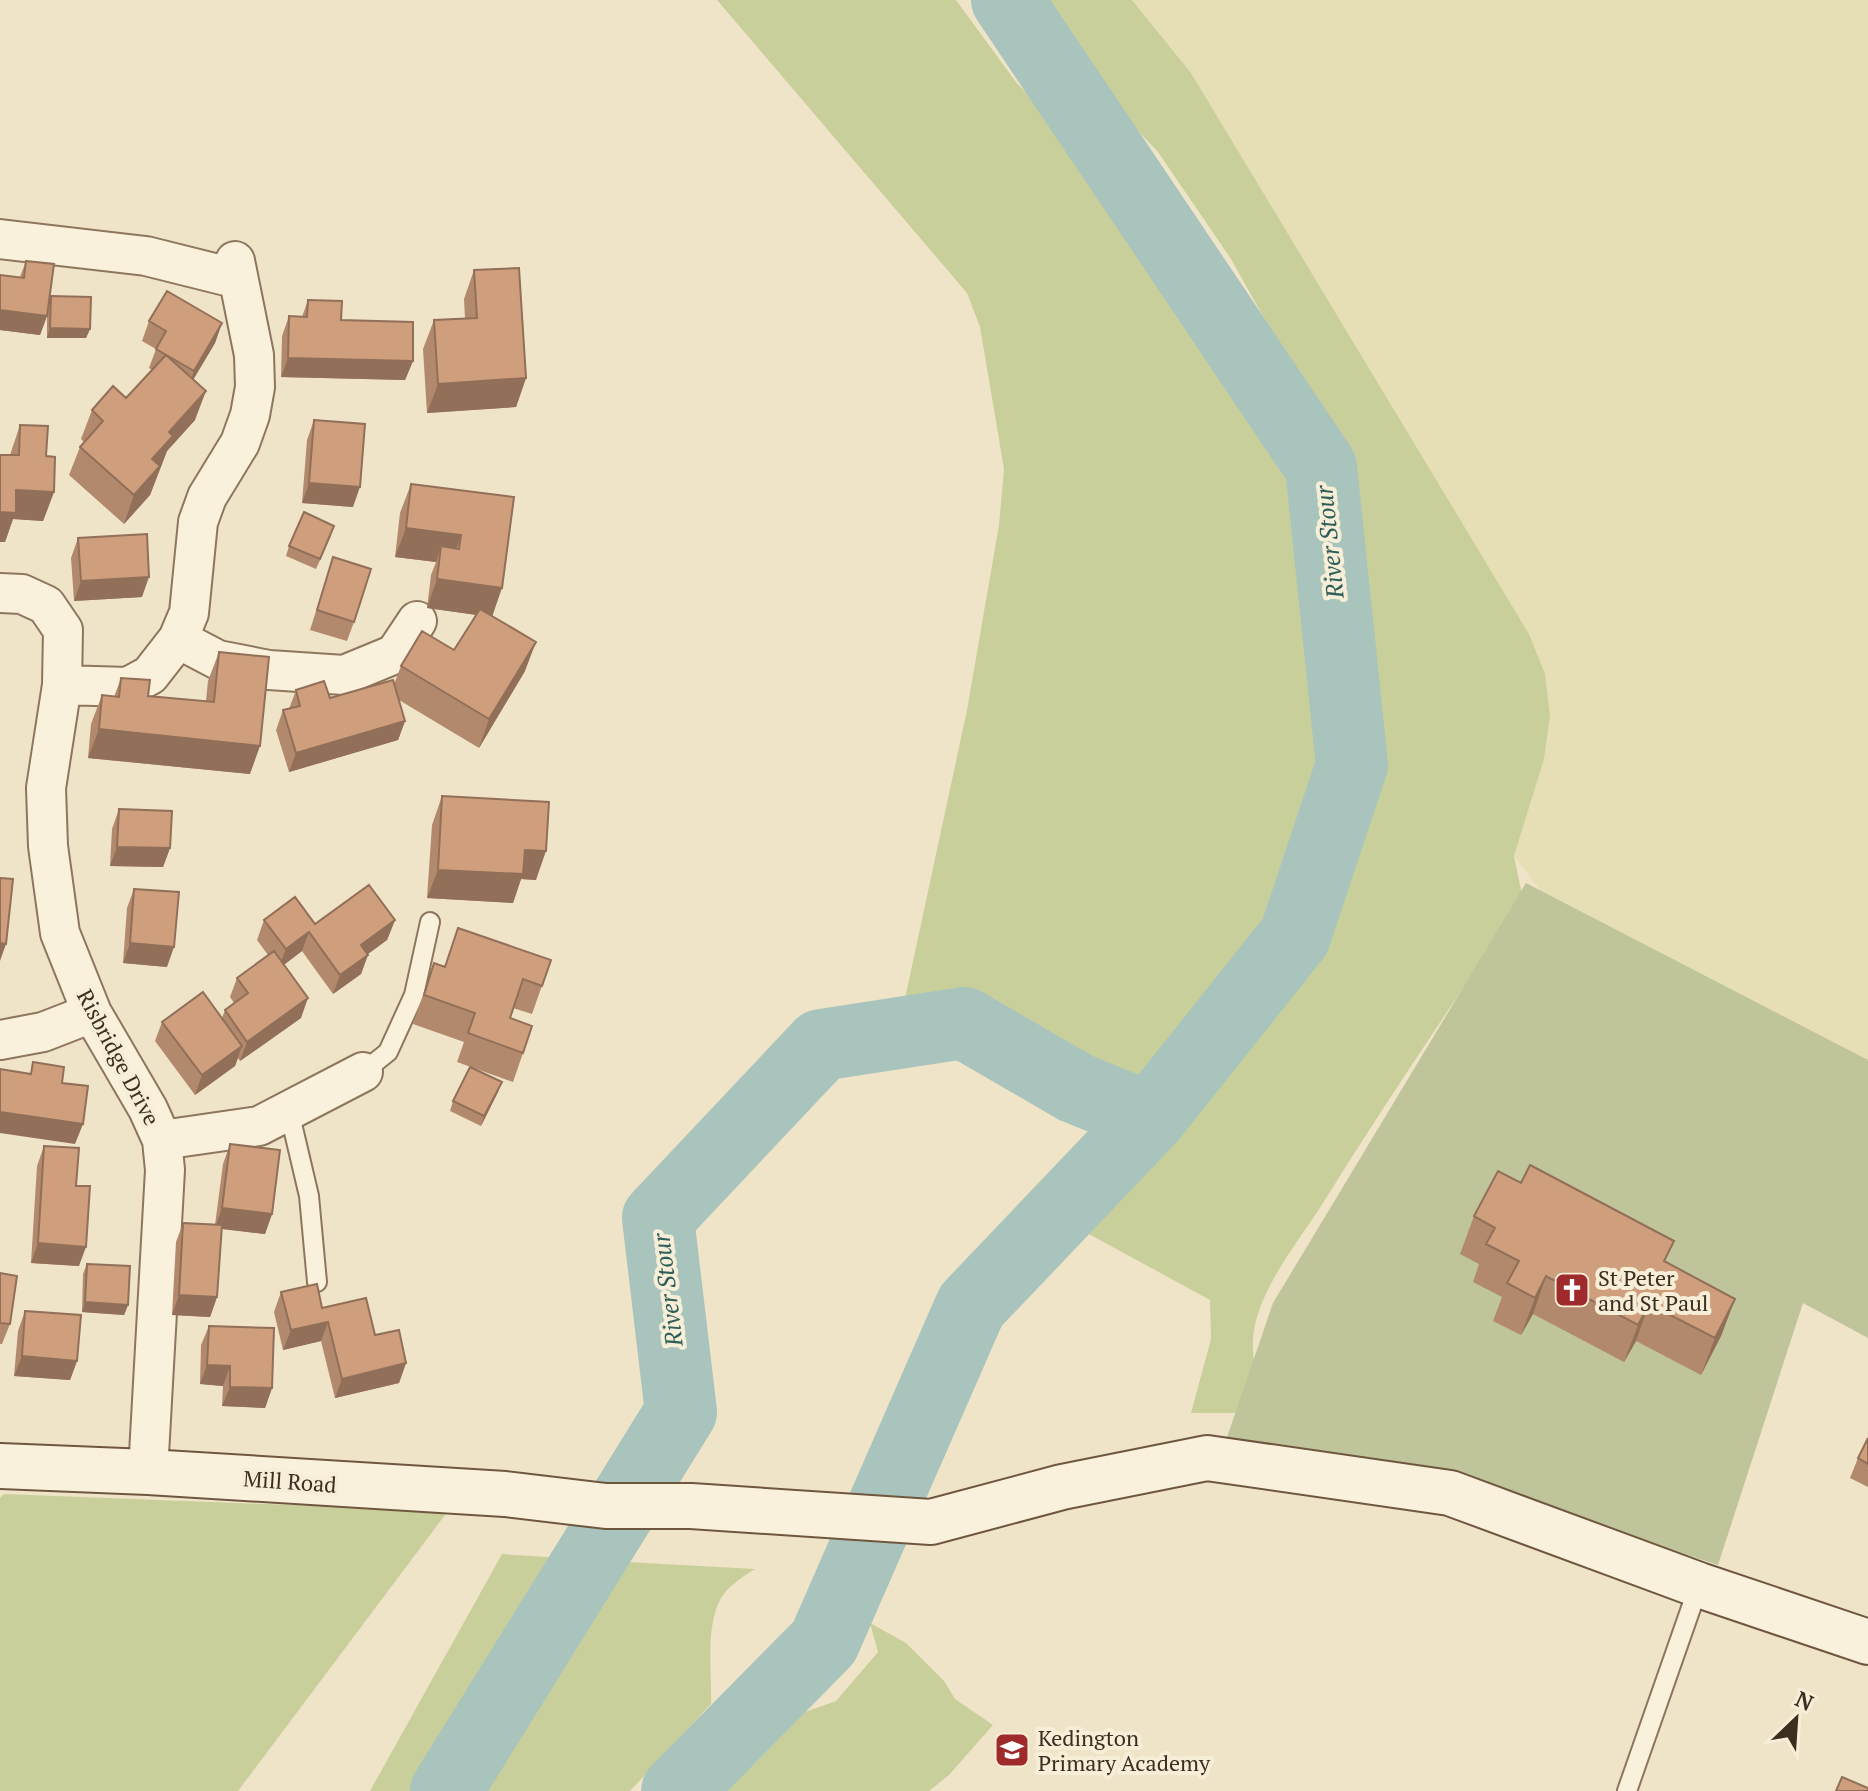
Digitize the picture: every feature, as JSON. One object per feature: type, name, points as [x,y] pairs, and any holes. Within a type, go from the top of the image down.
[{"type":"street","points":[[0,239],[237,270],[254,355],[255,387],[250,415],[240,443],[207,497],[198,522],[189,613],[178,639],[150,675],[128,687],[62,685]]},
{"type":"street","name":"Risbridge Drive","points":[[0,593],[22,594],[46,605],[63,630],[62,685],[46,788],[48,846],[60,933],[92,1013],[148,1109],[162,1140],[165,1170],[148,1472]]},
{"type":"street","points":[[178,639],[218,660],[269,670],[344,675],[395,654],[417,621]]},
{"type":"street","points":[[0,1040],[43,1032],[92,1013]]},
{"type":"street","points":[[162,1140],[259,1126],[363,1072]]},
{"type":"street","name":"Mill Road","points":[[0,1466],[148,1472],[524,1496],[579,1503],[841,1514],[931,1522],[1062,1487],[1207,1458],[1450,1493],[1699,1585]]},
{"type":"street","points":[[1699,1585],[1868,1642]]},
{"type":"lane","points":[[363,1072],[388,1052],[414,995],[430,922]]},
{"type":"lane","points":[[289,1111],[309,1196],[317,1282]]},
{"type":"lane","points":[[1627,1791],[1699,1585]]},
{"type":"shaded area","points":[[1132,0],[1868,0],[1868,1060],[1541,891],[1514,856],[1544,759],[1550,716],[1545,674],[1191,73]]},
{"type":"green space","points":[[717,0],[956,0],[1016,82],[1044,112],[1133,190],[1172,251],[1282,458],[1321,580],[1338,674],[1341,720],[1330,808],[1309,873],[1275,931],[1101,1147],[1032,1060],[1013,1046],[898,1031],[967,710],[999,525],[1004,469],[980,327],[967,293]]},
{"type":"green space","points":[[1014,0],[1132,0],[1191,73],[1529,634],[1545,674],[1550,716],[1544,759],[1514,856],[1523,899],[1396,1088],[1266,1293],[1255,1325],[1253,1349],[1259,1381],[1271,1413],[1191,1413],[1211,1339],[1210,1300],[1076,1227],[1099,1194],[1132,1167],[1161,1132],[1279,973],[1326,896],[1366,784],[1373,708],[1372,638],[1350,509],[1331,447],[1231,259],[1158,152]]},
{"type":"green space","points":[[1526,883],[1868,1060],[1868,1338],[1803,1303],[1718,1565],[1486,1489],[1225,1443],[1273,1303]]},
{"type":"green space","points":[[4,1494],[448,1511],[238,1791],[0,1791],[0,1498]]},
{"type":"green space","points":[[502,1554],[577,1559],[581,1573],[590,1560],[755,1569],[728,1589],[716,1610],[710,1650],[711,1704],[630,1791],[461,1791],[575,1607],[581,1575],[545,1582],[416,1791],[370,1791]]},
{"type":"green space","points":[[870,1623],[906,1643],[944,1681],[955,1699],[993,1725],[949,1775],[929,1791],[718,1791],[756,1762],[802,1713],[836,1701],[878,1652]]},
{"type":"building","points":[[26,261],[54,264],[47,316],[0,310],[0,275],[24,278]]},
{"type":"building","points":[[519,268],[526,378],[438,384],[434,320],[477,318],[474,270]]},
{"type":"building","points":[[167,291],[222,323],[194,371],[156,349],[166,331],[149,321]]},
{"type":"building","points":[[51,296],[91,297],[90,329],[50,328]]},
{"type":"building","points":[[308,300],[342,301],[341,320],[413,322],[413,361],[288,358],[289,316],[307,317]]},
{"type":"building","points":[[166,355],[206,391],[169,432],[173,436],[152,459],[160,466],[134,495],[80,447],[103,421],[92,410],[113,386],[126,398]]},
{"type":"building","points":[[314,420],[365,424],[360,487],[309,483]]},
{"type":"building","points":[[20,425],[48,426],[46,456],[55,457],[54,492],[16,490],[16,513],[0,512],[0,455],[19,455]]},
{"type":"building","points":[[411,484],[514,497],[502,588],[437,579],[441,546],[459,549],[461,535],[406,528]]},
{"type":"building","points":[[304,512],[334,526],[320,559],[289,546]]},
{"type":"building","points":[[147,534],[149,577],[81,581],[78,538]]},
{"type":"building","points":[[333,557],[371,569],[354,622],[317,610]]},
{"type":"building","points":[[480,609],[536,642],[489,719],[401,666],[422,631],[454,650]]},
{"type":"building","points":[[219,652],[269,657],[260,746],[99,729],[102,695],[119,697],[121,678],[150,680],[148,696],[214,702]]},
{"type":"building","points":[[393,680],[405,721],[296,753],[283,710],[300,706],[296,690],[324,681],[330,698]]},
{"type":"building","points":[[442,796],[549,802],[546,851],[525,850],[523,874],[438,870]]},
{"type":"building","points":[[119,809],[172,811],[170,848],[117,847]]},
{"type":"building","points":[[0,878],[13,879],[6,944],[0,943]]},
{"type":"building","points":[[369,885],[395,920],[361,945],[368,955],[340,975],[309,932],[286,949],[264,920],[295,897],[315,924]]},
{"type":"building","points":[[134,889],[179,892],[174,947],[130,943]]},
{"type":"building","points":[[458,928],[551,960],[542,986],[523,979],[510,1018],[532,1026],[523,1053],[468,1033],[475,1013],[424,995],[434,963],[445,967]]},
{"type":"building","points":[[274,951],[308,998],[247,1042],[225,1010],[248,993],[237,978]]},
{"type":"building","points":[[203,992],[242,1046],[202,1075],[162,1022]]},
{"type":"building","points":[[33,1062],[64,1067],[62,1083],[88,1086],[83,1124],[0,1112],[0,1069],[31,1074]]},
{"type":"building","points":[[470,1067],[502,1082],[484,1116],[453,1101]]},
{"type":"building","points":[[230,1144],[280,1150],[272,1214],[222,1208]]},
{"type":"building","points":[[44,1146],[79,1148],[76,1186],[90,1186],[86,1247],[38,1243]]},
{"type":"building","points":[[1530,1165],[1674,1241],[1664,1261],[1735,1299],[1715,1338],[1649,1304],[1638,1325],[1546,1276],[1535,1298],[1507,1283],[1519,1261],[1486,1244],[1495,1228],[1474,1216],[1498,1171],[1521,1183]]},
{"type":"building","points":[[183,1223],[222,1225],[217,1297],[179,1295]]},
{"type":"building","points":[[87,1264],[130,1266],[128,1305],[85,1302]]},
{"type":"building","points":[[0,1273],[17,1276],[10,1324],[0,1323]]},
{"type":"building","points":[[317,1284],[322,1308],[366,1298],[375,1335],[399,1330],[406,1363],[342,1379],[328,1322],[291,1330],[281,1292]]},
{"type":"building","points":[[25,1311],[81,1315],[77,1361],[22,1356]]},
{"type":"building","points":[[209,1326],[274,1328],[272,1388],[230,1387],[230,1366],[207,1365]]},
{"type":"building","points":[[1868,1438],[1868,1464],[1858,1458]]},
{"type":"building","points":[[1842,1777],[1868,1788],[1868,1791],[1836,1791]]},
{"type":"waterway","name":"River Stour","points":[[677,1791],[824,1642],[971,1306],[1150,1118],[1295,936],[1352,765],[1321,467],[1007,0]]},
{"type":"waterway","name":"River Stour","points":[[446,1791],[681,1412],[658,1218],[821,1045],[964,1023],[1076,1088],[1150,1118]]},
{"type":"place","name":"St Peter and St Paul","points":[[1572,1290]]},
{"type":"place","name":"Kedington Primary Academy","points":[[1012,1750]]}]
